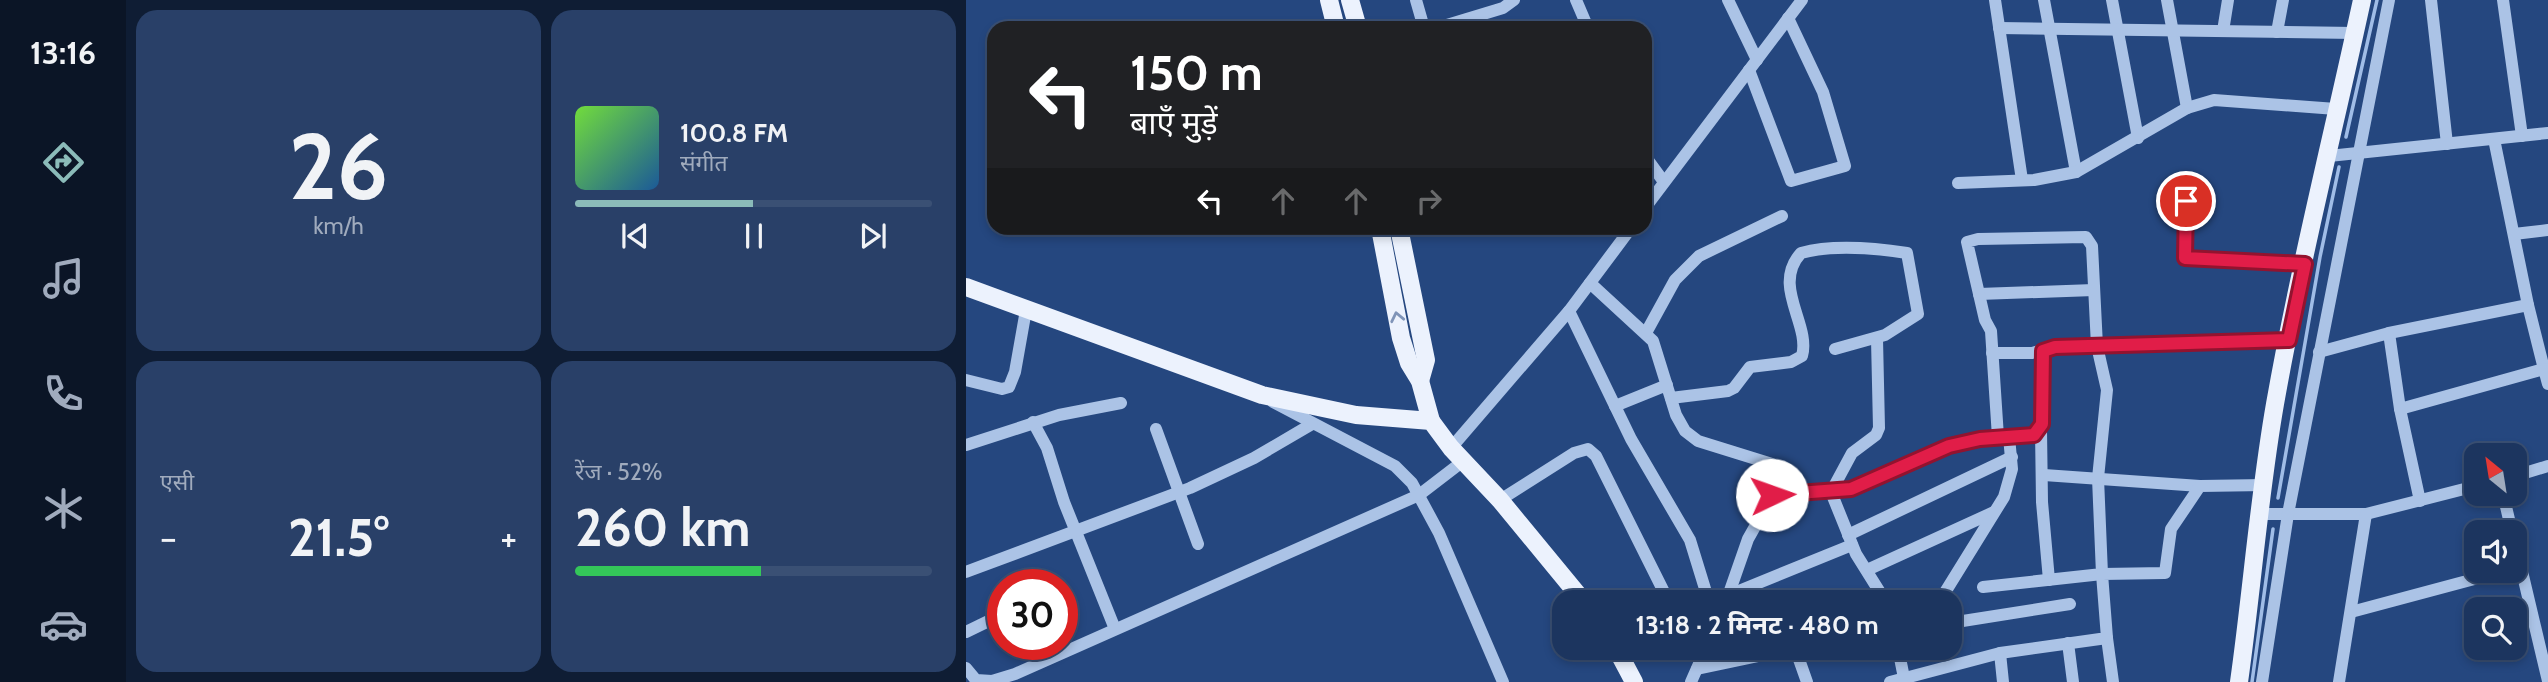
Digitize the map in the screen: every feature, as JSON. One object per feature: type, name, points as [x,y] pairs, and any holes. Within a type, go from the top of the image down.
[{"type":"main road","points":[[1329,0],[1334,21]]},
{"type":"main road","points":[[1350,0],[1356,21]]},
{"type":"main road","points":[[2239,682],[2275,405],[2329,156],[2336,109],[2362,0]]},
{"type":"main road","points":[[1381,235],[1401,338],[1409,363],[1420,381],[1431,421],[1456,455],[1500,500],[1574,590]]},
{"type":"main road","points":[[1400,235],[1426,360],[1420,381]]},
{"type":"main road","points":[[966,287],[1262,395],[1356,415],[1431,421]]},
{"type":"main road","points":[[1622,660],[1634,682]]},
{"type":"street","points":[[1416,0],[1422,21]]},
{"type":"street","points":[[1460,21],[1503,8],[1514,0]]},
{"type":"street","points":[[1576,0],[1585,21]]},
{"type":"street","points":[[1728,0],[1753,65],[1791,181],[1845,166],[1823,92],[1788,18]]},
{"type":"street","points":[[1652,198],[1802,0]]},
{"type":"street","points":[[1995,0],[2022,180]]},
{"type":"street","points":[[2044,0],[2076,172]]},
{"type":"street","points":[[2112,0],[2138,138]]},
{"type":"street","points":[[2167,0],[2187,108]]},
{"type":"street","points":[[2223,31],[2228,0]]},
{"type":"street","points":[[2277,32],[2283,0]]},
{"type":"street","points":[[2262,682],[2288,514],[2389,0]]},
{"type":"street","points":[[2431,0],[2448,144]]},
{"type":"street","points":[[2503,0],[2522,136]]},
{"type":"street","points":[[1999,28],[2355,33]]},
{"type":"street","points":[[1958,183],[2022,180],[2076,172],[2187,108],[2214,100],[2336,109]]},
{"type":"street","points":[[2329,156],[2548,133]]},
{"type":"street","points":[[2494,139],[2528,305],[2548,384]]},
{"type":"street","points":[[1652,166],[1664,182]]},
{"type":"street","points":[[2186,201],[2185,258],[2305,264]]},
{"type":"street","points":[[1647,331],[1675,280],[1693,262],[1717,245],[1782,216]]},
{"type":"street","points":[[2514,234],[2548,230]]},
{"type":"street","points":[[966,668],[976,680],[1001,678],[1419,495],[1456,455],[1626,235]]},
{"type":"street","points":[[1946,590],[1995,512],[2011,479],[2012,457],[2003,437],[1991,331],[1967,242],[1978,239],[2086,237],[2092,246],[2096,346],[2106,390],[2107,409],[2098,478],[2102,574],[2113,682]]},
{"type":"street","points":[[1615,405],[1669,391],[1728,391],[1734,388],[1750,367],[1791,362],[1802,356],[1803,345],[1791,296],[1793,267],[1801,253],[1813,250],[1877,248],[1908,253],[1918,314],[1900,328],[1877,339],[1835,349]]},
{"type":"street","points":[[1590,283],[1647,331],[1657,349],[1680,425],[1690,436],[1778,468],[1781,478],[1748,540],[1730,590]]},
{"type":"street","points":[[1979,294],[2094,290]]},
{"type":"street","points":[[2319,352],[2389,333],[2528,305]]},
{"type":"street","points":[[966,380],[1002,389],[1009,387],[1015,372],[1026,310]]},
{"type":"street","points":[[1569,311],[1615,405],[1690,540],[1705,590]]},
{"type":"street","points":[[2389,333],[2400,408],[2420,501]]},
{"type":"street","points":[[1877,339],[1879,428],[1876,435],[1852,453],[1831,492],[1850,540],[1879,590]]},
{"type":"street","points":[[1992,353],[2096,346],[2289,340]]},
{"type":"street","points":[[2043,351],[2042,502],[2049,580]]},
{"type":"street","points":[[2400,408],[2544,369]]},
{"type":"street","points":[[1262,395],[1395,466],[1419,495],[1503,682]]},
{"type":"street","points":[[966,445],[1033,422],[1121,403]]},
{"type":"street","points":[[1033,422],[1047,448],[1075,531],[1115,629]]},
{"type":"street","points":[[966,572],[1179,492],[1254,458],[1312,424]]},
{"type":"street","points":[[1156,429],[1198,544]]},
{"type":"street","points":[[1772,495],[1831,492],[1874,481],[1949,446],[2034,435],[2041,429]]},
{"type":"street","points":[[1500,500],[1574,453],[1588,449],[1596,456],[1663,590]]},
{"type":"street","points":[[1747,590],[2012,457]]},
{"type":"street","points":[[2527,472],[2548,466]]},
{"type":"street","points":[[2044,475],[2200,486],[2265,485]]},
{"type":"street","points":[[1983,587],[2102,574],[2165,573],[2171,528],[2200,486]]},
{"type":"street","points":[[2262,514],[2365,514],[2464,489]]},
{"type":"street","points":[[1867,570],[1995,512]]},
{"type":"street","points":[[2340,682],[2365,514]]},
{"type":"street","points":[[2351,612],[2464,582]]},
{"type":"street","points":[[2519,583],[2548,681]]},
{"type":"street","points":[[1962,621],[2070,604]]},
{"type":"street","points":[[966,632],[987,622]]},
{"type":"street","points":[[1890,682],[2000,653],[2107,638]]},
{"type":"street","points":[[2068,643],[2073,682]]},
{"type":"street","points":[[2000,653],[2003,682]]},
{"type":"street","points":[[1691,682],[1701,660]]},
{"type":"street","points":[[1697,669],[1739,660]]},
{"type":"street","points":[[1799,660],[1807,682]]},
{"type":"street","points":[[1900,660],[1904,678]]},
{"type":"waterway","points":[[2346,137],[2377,0]]},
{"type":"waterway","points":[[2278,498],[2320,257],[2339,167]]},
{"type":"waterway","points":[[2252,682],[2273,529]]},
{"type":"route","points":[[1772,495],[1851,489],[1874,481],[1929,453],[1961,442],[2038,433],[2042,424],[2043,351],[2055,347],[2289,340],[2305,264],[2185,258],[2186,201]]}]
